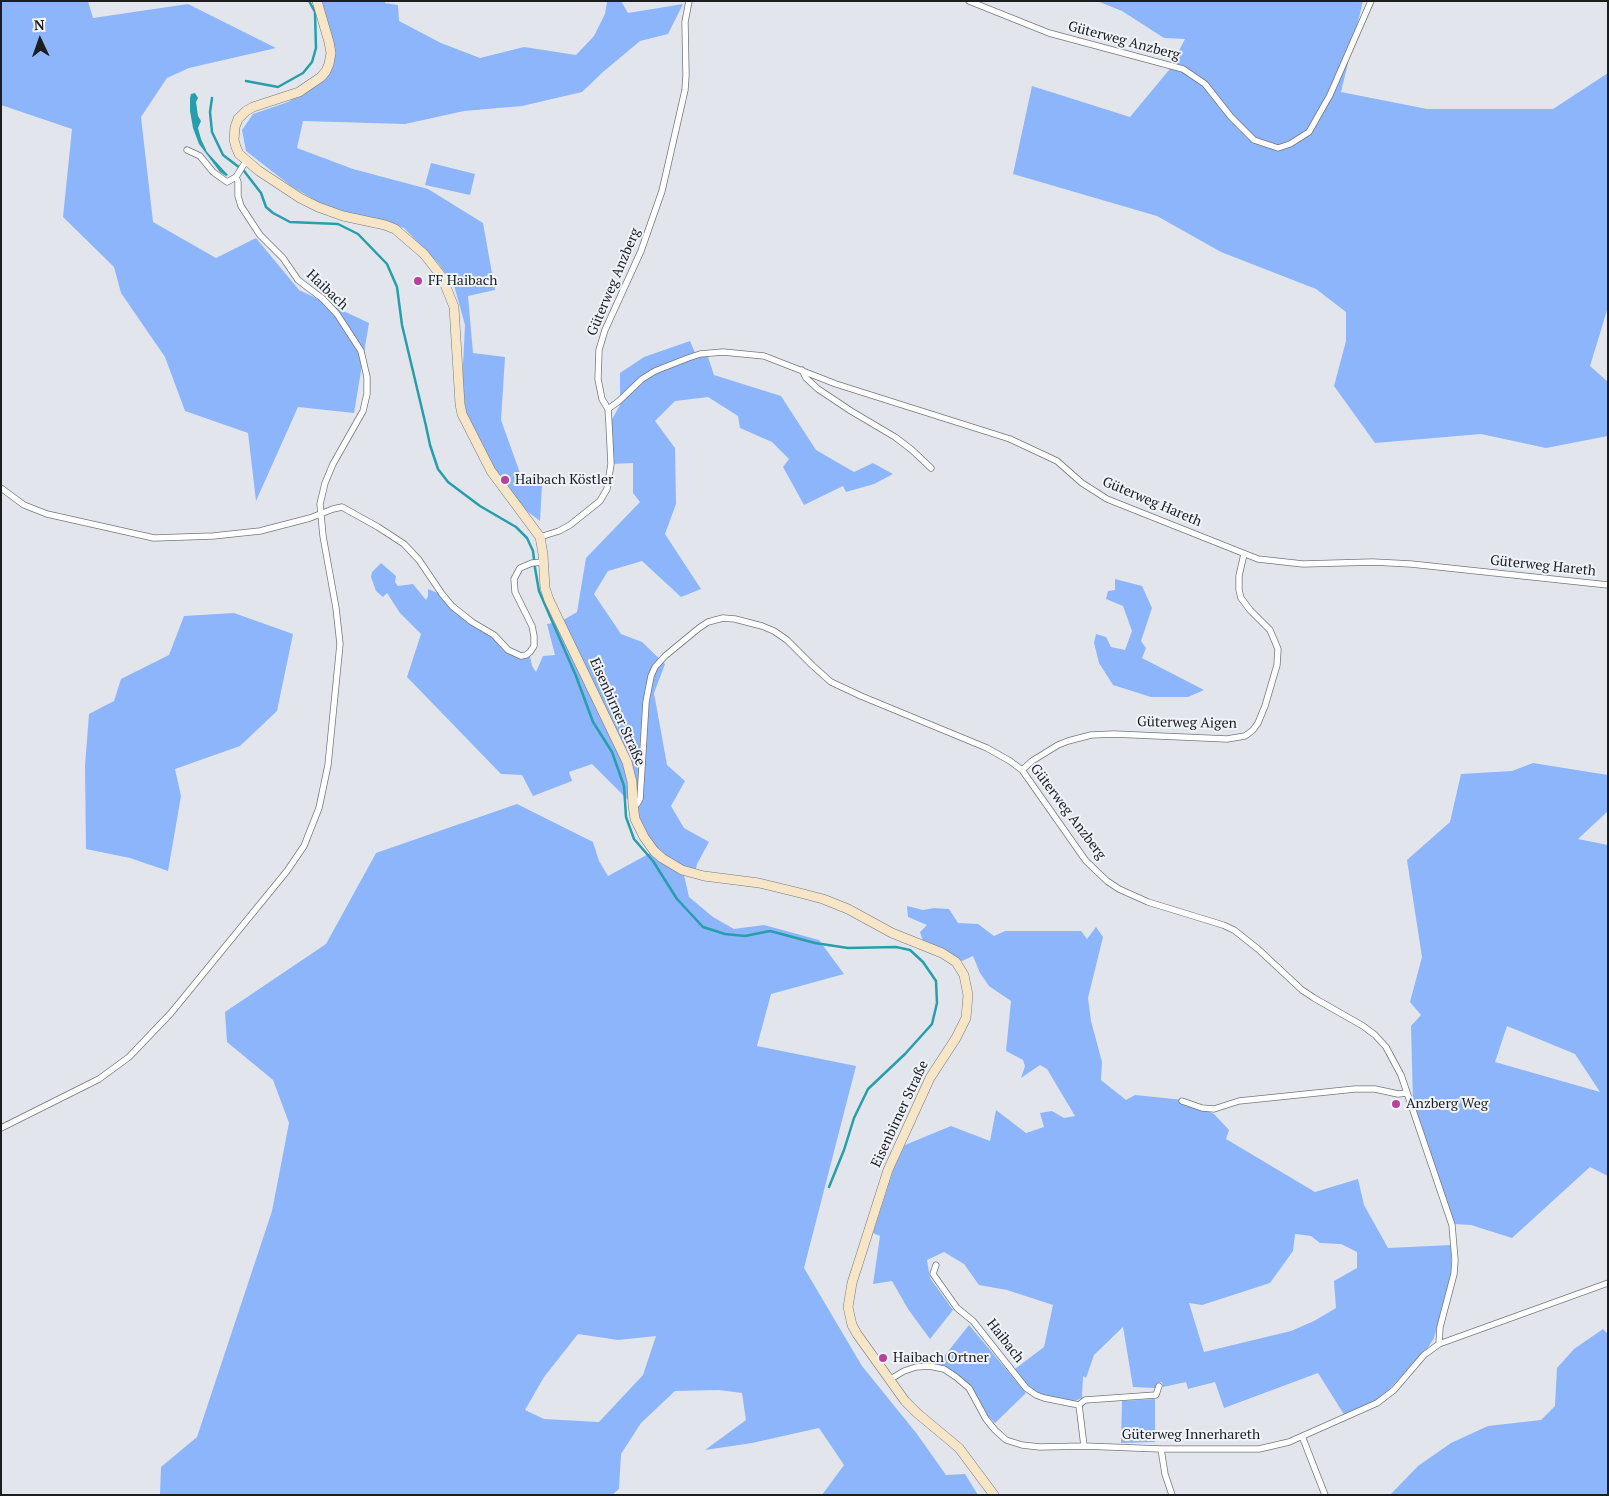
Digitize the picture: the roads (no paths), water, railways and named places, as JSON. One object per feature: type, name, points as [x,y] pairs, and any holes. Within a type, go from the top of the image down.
[{"type":"main road","name":"Eisenbirner Straße","points":[[317,1],[329,42],[331,53],[329,64],[321,77],[299,92],[253,107],[241,116],[235,127],[234,140],[244,164],[300,198],[337,214],[385,225],[394,229],[416,245],[432,263],[449,291],[454,307],[462,414],[491,471],[540,538],[538,562],[549,600],[627,762],[632,782],[633,805],[637,824],[650,846],[662,858],[682,870],[704,876],[764,884],[835,903],[892,933],[942,953],[956,962],[964,975],[968,995],[966,1018],[959,1033],[930,1078],[888,1170],[849,1296],[848,1306],[852,1325],[866,1348],[890,1380],[917,1413],[959,1448],[994,1495]]},
{"type":"street","name":"Güterweg Anzberg","points":[[540,538],[565,528],[605,496],[609,482],[611,464],[608,410],[602,399],[598,379],[599,350],[605,330],[642,251],[662,191],[685,90],[685,22],[689,1]]},
{"type":"street","name":"Güterweg Anzberg","points":[[969,1],[1049,33],[1183,69],[1205,84],[1231,117],[1254,140],[1278,148],[1290,144],[1309,132],[1330,95],[1371,1]]},
{"type":"street","points":[[187,150],[200,156],[213,172],[227,182],[237,175],[244,164]]},
{"type":"street","name":"Haibach","points":[[1,1128],[99,1079],[129,1057],[156,1029],[287,871],[304,846],[314,824],[323,794],[340,658],[339,631],[320,514],[321,497],[329,474],[359,419],[365,404],[367,387],[365,363],[356,342],[338,314],[323,299],[298,280],[283,258],[265,242],[253,226],[239,201],[237,175]]},
{"type":"street","name":"Güterweg Hareth","points":[[608,410],[642,379],[671,364],[700,354],[722,352],[750,354],[771,358],[865,394],[1010,439],[1057,461],[1082,483],[1107,499],[1244,554],[1264,560],[1318,564],[1381,562],[1411,564],[1608,585]]},
{"type":"street","points":[[802,370],[806,378],[818,389],[895,437],[931,468]]},
{"type":"street","points":[[1,488],[36,510],[154,538],[214,536],[260,531],[342,508],[395,537],[415,555],[452,606],[472,622],[494,635],[508,650],[517,655],[528,654],[532,649],[534,640],[532,626],[515,592],[514,579],[518,570],[538,562]]},
{"type":"street","name":"Güterweg Aigen","points":[[1022,770],[1032,761],[1058,745],[1090,735],[1114,734],[1227,739],[1245,736],[1253,730],[1265,706],[1277,665],[1278,649],[1270,630],[1241,598],[1239,576],[1244,554]]},
{"type":"street","name":"Güterweg Anzberg","points":[[633,805],[637,804],[640,799],[646,702],[651,676],[655,667],[665,656],[699,628],[708,622],[723,618],[736,619],[774,631],[787,640],[831,682],[987,748],[1022,770],[1086,861],[1106,881],[1135,897],[1223,925],[1245,938],[1308,994],[1375,1035],[1394,1059],[1450,1216],[1454,1237],[1454,1274],[1440,1327],[1439,1344]]},
{"type":"street","points":[[1182,1102],[1202,1108],[1214,1109],[1245,1100],[1355,1089],[1375,1089],[1398,1094],[1407,1093]]},
{"type":"street","name":"Haibach","points":[[936,1265],[933,1274],[957,1308],[973,1321],[1030,1392],[1044,1398],[1079,1405],[1090,1398],[1156,1395],[1159,1386]]},
{"type":"street","name":"Güterweg Innerhareth","points":[[890,1380],[910,1369],[922,1366],[938,1367],[956,1377],[969,1388],[986,1419],[1006,1440],[1032,1447],[1259,1449],[1279,1445],[1377,1403],[1394,1390],[1424,1355],[1439,1344],[1608,1283]]},
{"type":"street","points":[[1079,1405],[1084,1446]]},
{"type":"street","points":[[1302,1436],[1325,1495]]},
{"type":"street","points":[[1161,1449],[1165,1474],[1172,1495]]},
{"type":"waterway","points":[[246,81],[278,87],[303,73],[312,62],[316,48],[315,12],[309,1]]},
{"type":"waterway","points":[[212,98],[210,112],[212,132],[223,155],[244,171],[261,193],[266,207],[290,222],[338,224],[358,234],[387,264],[397,287],[402,325],[430,445],[438,469],[448,482],[480,506],[516,527],[527,538],[533,551],[539,591],[576,676],[593,722],[612,752],[624,786],[626,817],[634,839],[653,861],[677,899],[703,927],[725,934],[745,936],[770,931],[815,943],[848,948],[896,947],[910,950],[923,962],[936,981],[937,1003],[932,1024],[905,1054],[868,1089],[854,1118],[829,1187]]},
{"type":"place","name":"FF Haibach","points":[[418,281]]},
{"type":"place","name":"Haibach Köstler","points":[[505,480]]},
{"type":"place","name":"Anzberg Weg","points":[[1396,1104]]},
{"type":"place","name":"Haibach Ortner","points":[[883,1358]]}]
